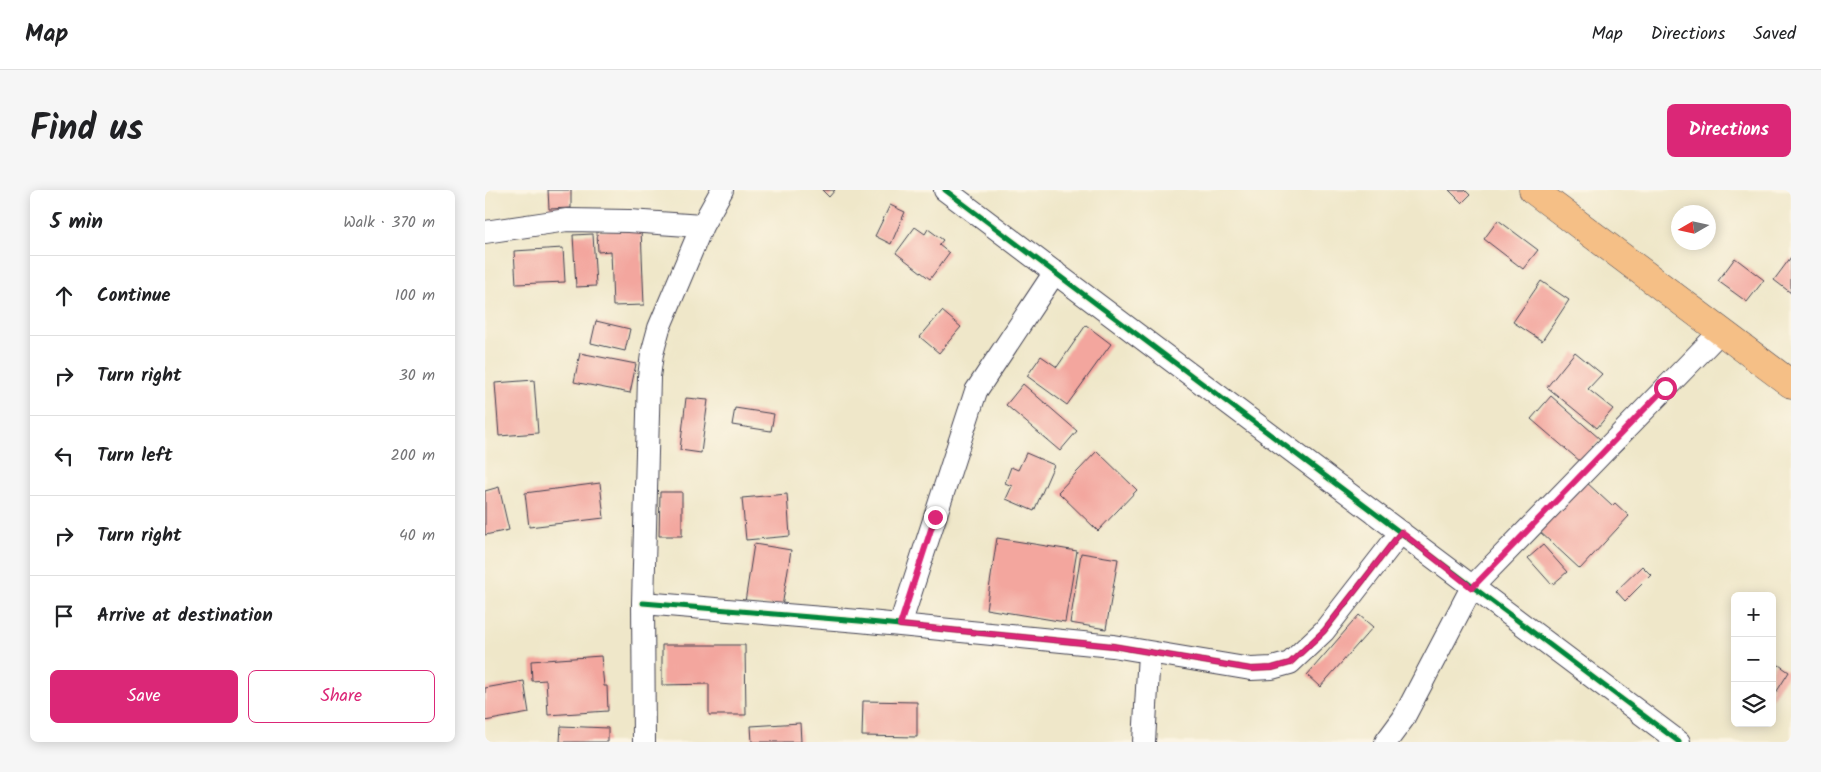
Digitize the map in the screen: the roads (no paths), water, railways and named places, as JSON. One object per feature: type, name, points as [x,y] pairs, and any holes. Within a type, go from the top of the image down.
[{"type":"main road","points":[[1533,190],[1791,384]]},
{"type":"street","points":[[644,742],[643,603],[649,377],[652,354],[659,328],[702,226],[722,190]]},
{"type":"street","points":[[945,190],[1679,742]]},
{"type":"street","points":[[485,232],[567,220],[702,226]]},
{"type":"street","points":[[900,625],[976,390],[1055,272]]},
{"type":"street","points":[[1386,742],[1403,719],[1472,588],[1721,331]]},
{"type":"street","points":[[643,603],[900,625],[1113,646],[1251,669],[1272,668],[1290,663],[1324,631],[1401,532]]},
{"type":"street","points":[[1144,742],[1149,653]]}]
